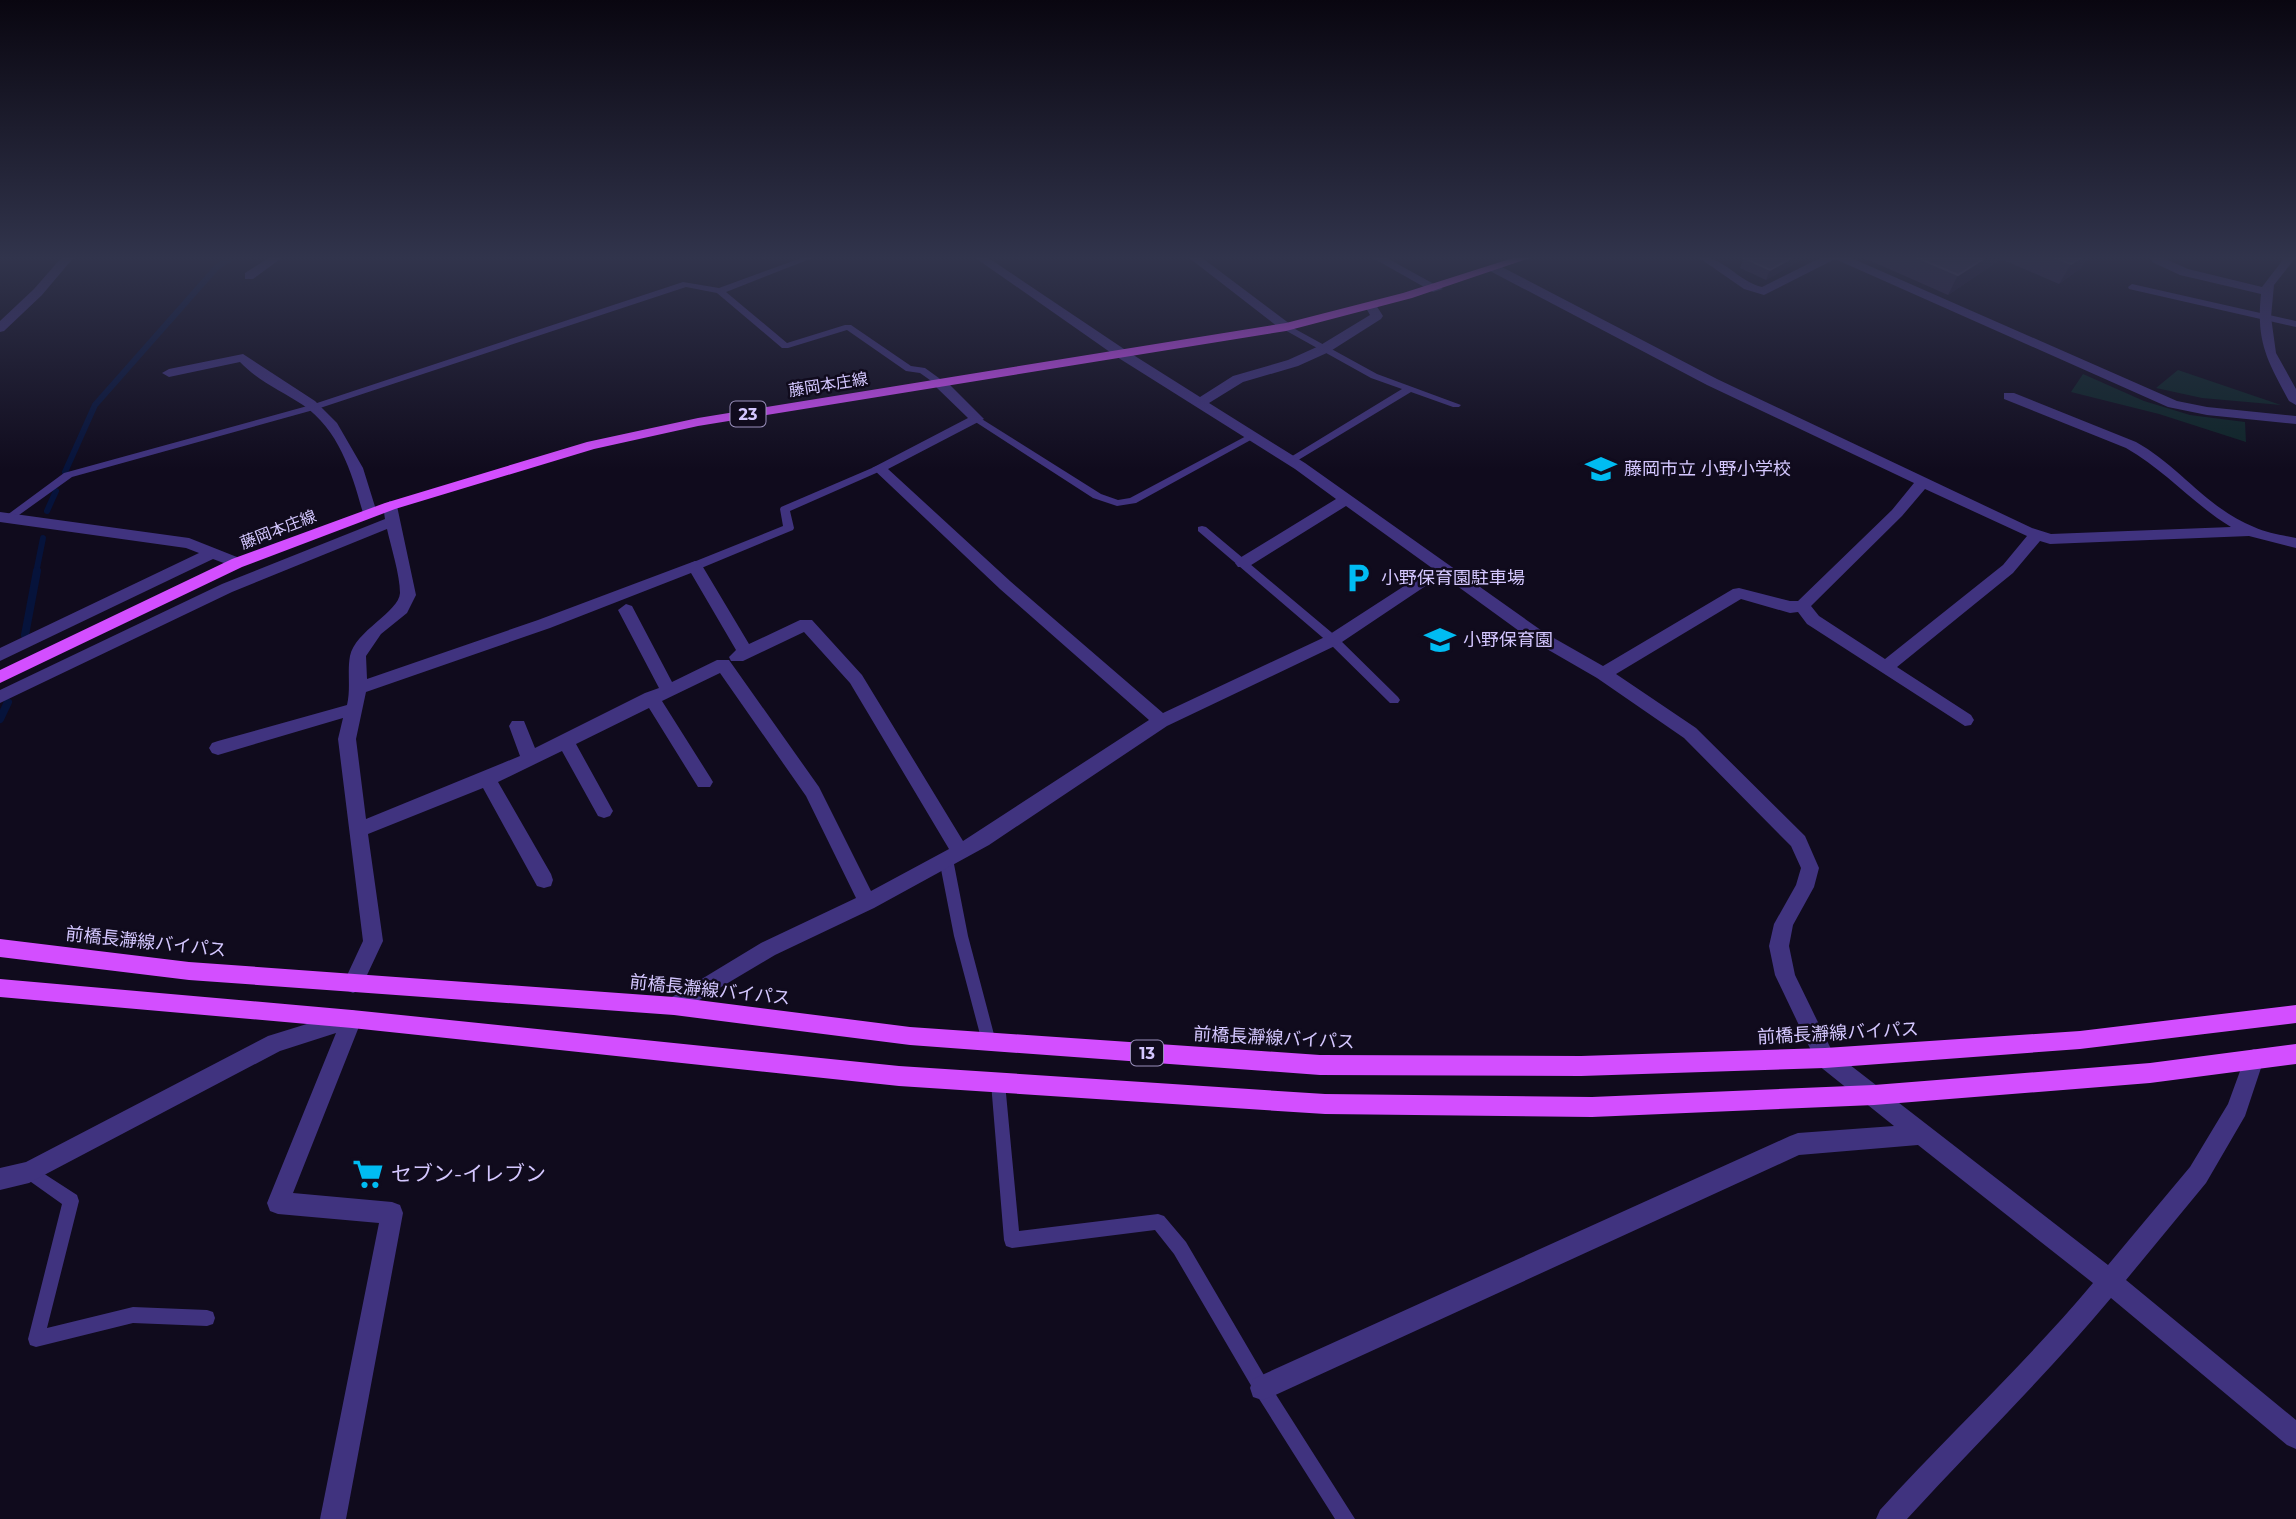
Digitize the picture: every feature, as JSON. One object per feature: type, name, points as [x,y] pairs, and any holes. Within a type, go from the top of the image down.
[{"type":"main road","name":"藤岡本庄線","points":[[0,677],[237,563],[370,513],[391,514],[503,470],[592,445],[698,422],[1281,328]]},
{"type":"main road","name":"前橋長瀞線バイパス","points":[[0,948],[189,971],[674,1006],[910,1036],[1320,1065],[1581,1066],[1825,1058],[2080,1040],[2296,1014]]},
{"type":"main road","name":"13","points":[[0,988],[352,1019],[899,1076],[1325,1104],[1591,1107],[1874,1095],[2150,1073],[2296,1054]]},
{"type":"street","points":[[1084,328],[1292,460],[1539,637],[1603,674],[1690,733],[1798,841],[1810,868],[1805,887],[1784,924],[1779,946],[1785,975],[1825,1058],[2110,1282],[2296,1436]]},
{"type":"street","points":[[1200,403],[1238,379],[1293,363],[1324,349],[1358,328]]},
{"type":"street","points":[[1609,328],[1712,382],[2050,539],[2249,531]]},
{"type":"street","points":[[2001,328],[2174,404],[2207,411],[2296,420]]},
{"type":"street","points":[[2267,328],[2270,353],[2296,401]]},
{"type":"street","points":[[169,373],[243,358],[256,373],[314,407],[341,438],[358,472],[370,513]]},
{"type":"street","points":[[940,383],[977,419],[879,467],[1161,721]]},
{"type":"street","points":[[2009,396],[2131,445],[2149,455],[2212,509],[2249,531],[2296,543]]},
{"type":"street","points":[[1603,674],[1739,593],[1790,607],[1802,606],[1898,513],[1923,482]]},
{"type":"street","points":[[1243,563],[1347,499]]},
{"type":"street","points":[[0,697],[227,588],[391,514],[408,594],[401,609],[375,630],[358,655],[359,688],[347,739],[373,941],[353,984]]},
{"type":"street","points":[[4,518],[189,542],[237,563]]},
{"type":"street","points":[[1885,668],[2008,569],[2037,534]]},
{"type":"street","points":[[0,655],[212,553]]},
{"type":"street","points":[[359,688],[544,624],[695,566],[746,653]]},
{"type":"street","points":[[674,1006],[768,949],[867,902],[982,841],[1161,721],[1333,640],[1444,567]]},
{"type":"street","points":[[1802,606],[1813,620],[1965,720]]},
{"type":"street","points":[[626,610],[659,693],[704,782]]},
{"type":"street","points":[[358,830],[487,778],[806,624],[856,679],[953,856]]},
{"type":"street","points":[[723,664],[813,792],[867,902]]},
{"type":"street","points":[[218,748],[354,709]]},
{"type":"street","points":[[518,726],[530,758]]},
{"type":"street","points":[[565,740],[604,811]]},
{"type":"street","points":[[487,778],[544,880]]},
{"type":"street","points":[[0,1179],[29,1172],[275,1043],[352,1019]]},
{"type":"street","points":[[333,1519],[392,1213],[278,1203],[352,1019]]},
{"type":"street","points":[[1889,1519],[1962,1439],[2059,1342],[2199,1175],[2237,1109],[2254,1059]]},
{"type":"street","points":[[1262,1388],[1798,1144],[1923,1134]]},
{"type":"lane","points":[[4,518],[68,475],[314,407],[553,328]]},
{"type":"lane","points":[[764,328],[785,346],[845,328]]},
{"type":"lane","points":[[849,328],[909,369],[922,370],[940,383]]},
{"type":"lane","points":[[1288,328],[1374,376],[1456,405]]},
{"type":"lane","points":[[1292,460],[1409,389]]},
{"type":"lane","points":[[977,419],[1097,496],[1117,503],[1132,501],[1253,436]]},
{"type":"lane","points":[[695,566],[789,528],[785,509],[879,467]]},
{"type":"lane","points":[[1202,529],[1333,640],[1394,700]]},
{"type":"lane","points":[[953,856],[961,936],[989,1042]]},
{"type":"lane","points":[[998,1083],[1012,1240],[1158,1222],[1180,1248],[1262,1388],[1346,1519]]},
{"type":"lane","points":[[29,1172],[71,1201],[36,1339],[133,1315],[207,1318]]},
{"type":"green space","points":[[2178,370],[2281,405],[2202,398],[2156,388]]},
{"type":"green space","points":[[2083,374],[2144,401],[2190,415],[2245,422],[2246,442],[2159,414],[2071,392]]},
{"type":"waterway","points":[[65,472],[95,405],[163,328]]},
{"type":"waterway","points":[[47,511],[56,491]]},
{"type":"waterway","points":[[36,573],[43,538]]},
{"type":"waterway","points":[[25,635],[37,571]]},
{"type":"waterway","points":[[0,719],[8,702]]},
{"type":"place","name":"藤岡市立 小野小学校","points":[[1601,469]]},
{"type":"place","name":"小野保育園駐車場","points":[[1358,578]]},
{"type":"place","name":"小野保育園","points":[[1440,640]]},
{"type":"place","name":"セブン-イレブン","points":[[368,1174]]}]
